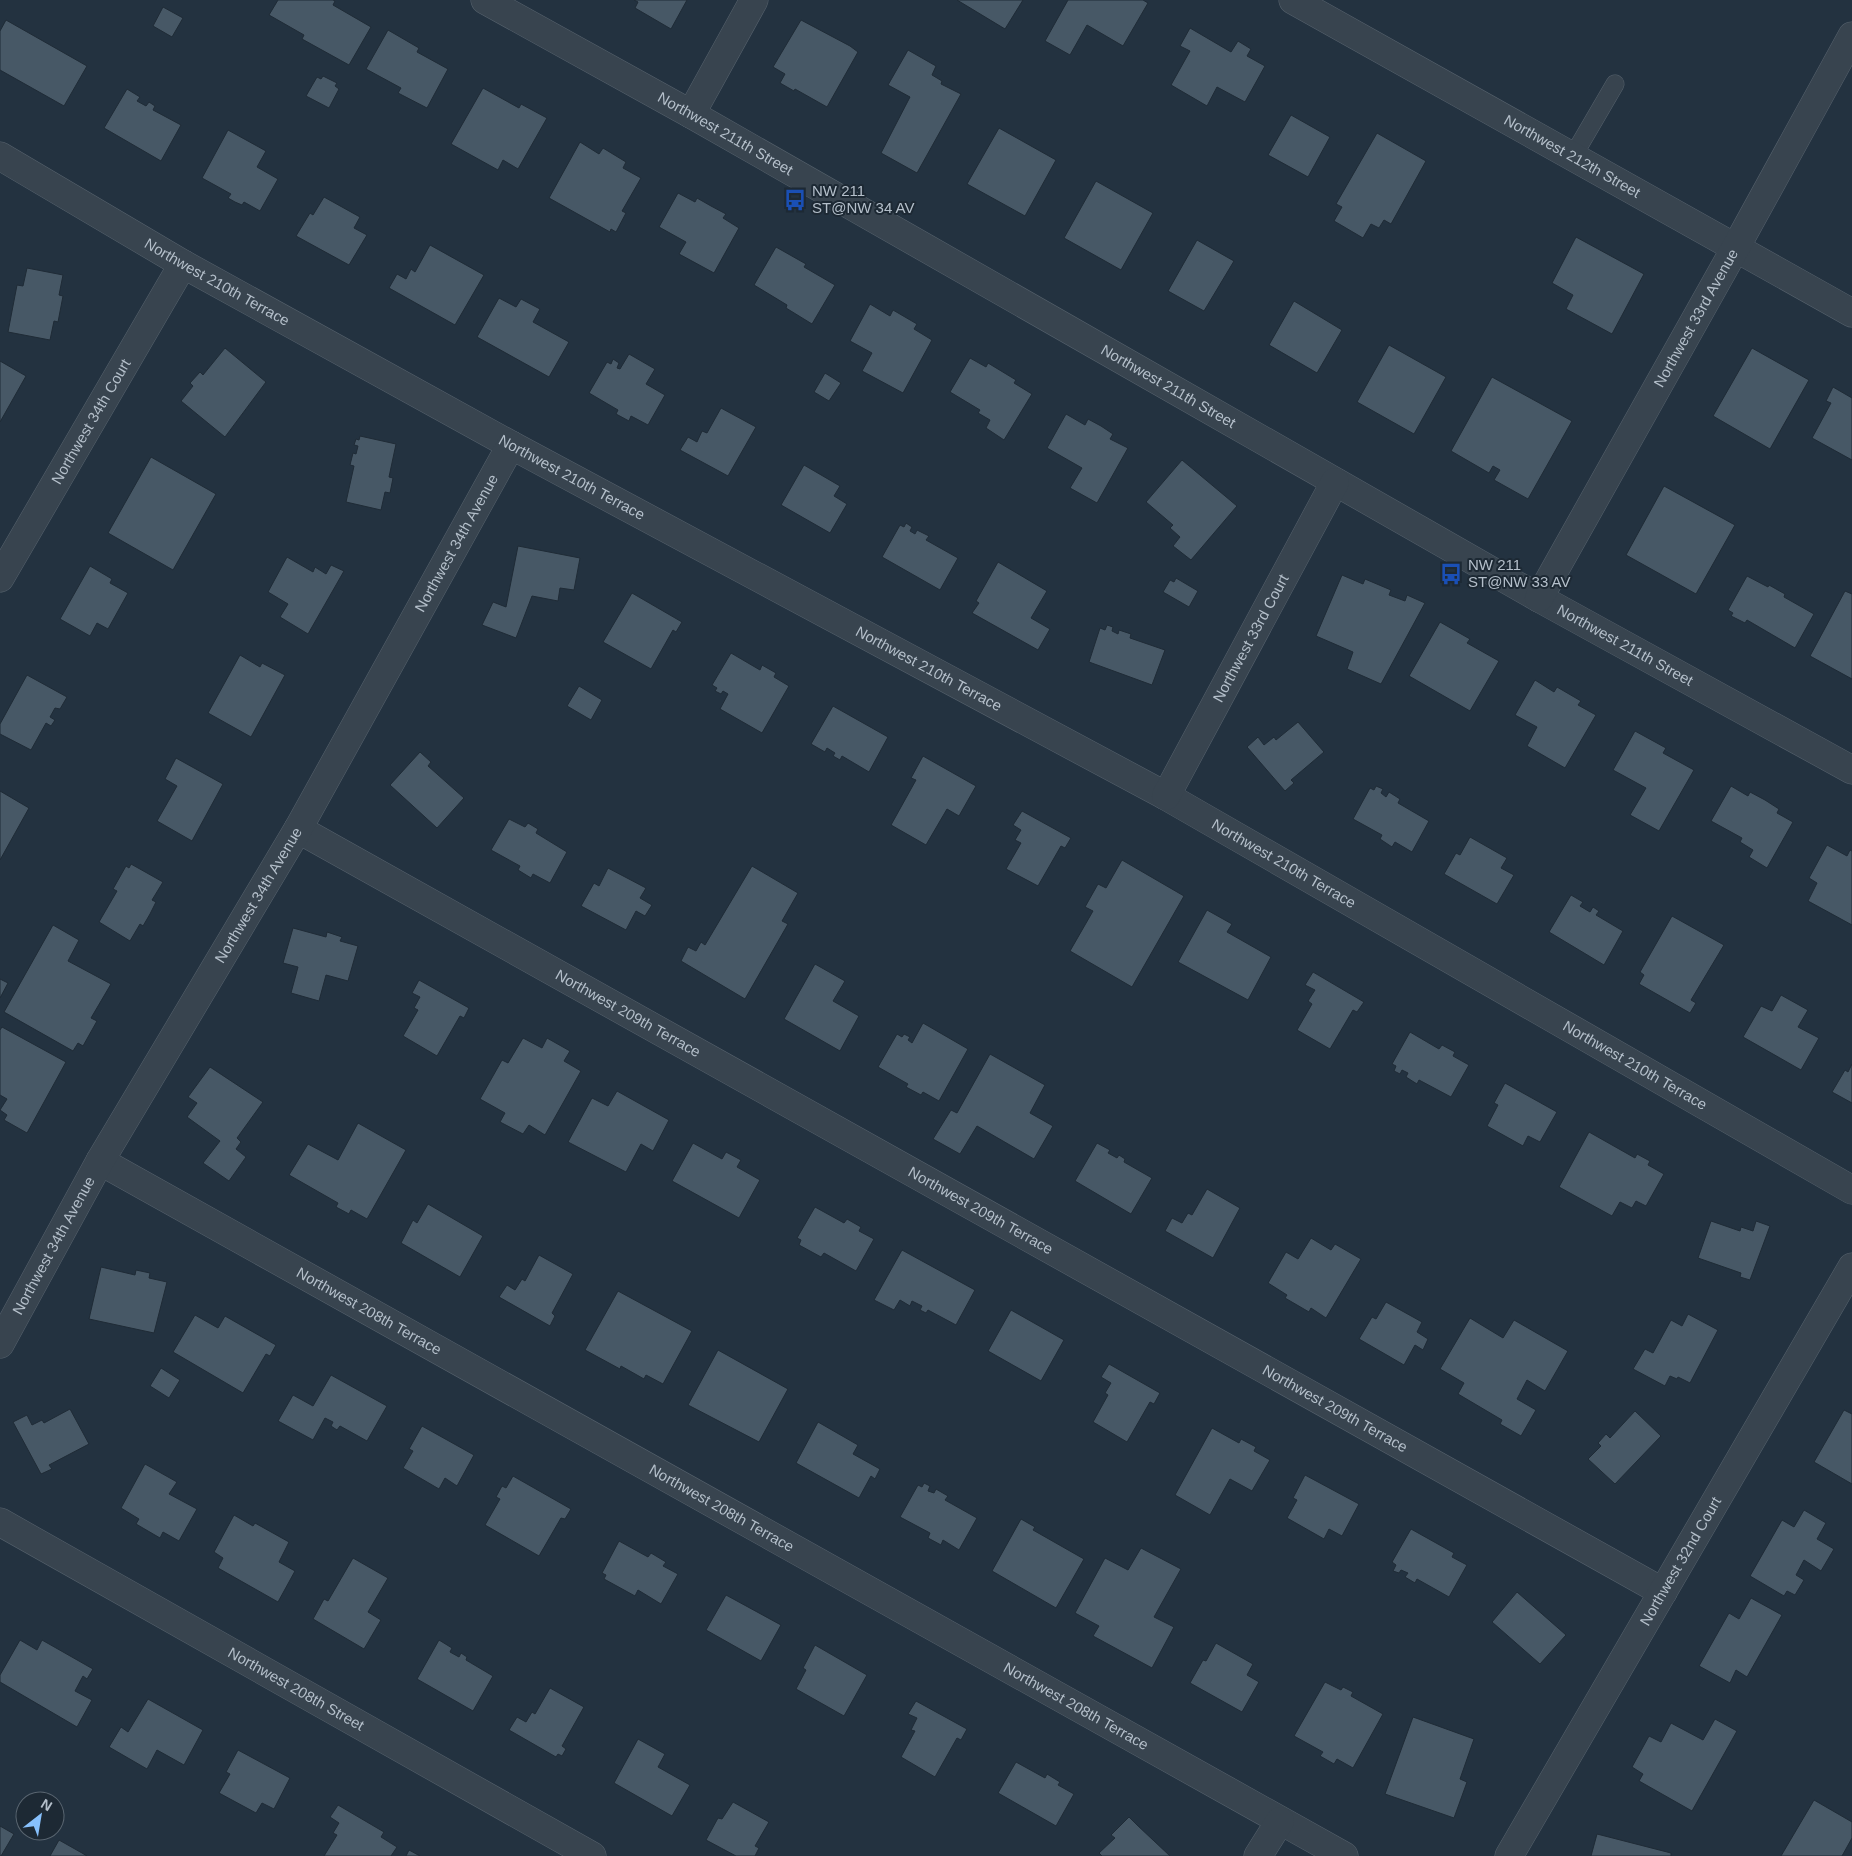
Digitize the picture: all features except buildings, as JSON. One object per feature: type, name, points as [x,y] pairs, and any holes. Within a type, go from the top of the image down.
[{"type":"street","name":"Northwest 211th Street","points":[[485,0],[691,114],[1539,598],[1852,770]]},
{"type":"street","points":[[691,114],[754,0]]},
{"type":"street","name":"Northwest 212th Street","points":[[1293,0],[1852,313]]},
{"type":"street","name":"Northwest 33rd Avenue","points":[[1539,598],[1852,36]]},
{"type":"street","name":"Northwest 210th Terrace","points":[[0,156],[183,264],[511,445],[1166,796],[1852,1190]]},
{"type":"street","name":"Northwest 34th Court","points":[[0,578],[183,264]]},
{"type":"street","name":"Northwest 34th Avenue","points":[[0,1344],[100,1160],[298,830],[511,445]]},
{"type":"street","name":"Northwest 33rd Court","points":[[1166,796],[1335,482]]},
{"type":"street","name":"Northwest 209th Terrace","points":[[298,830],[1663,1592]]},
{"type":"street","name":"Northwest 208th Terrace","points":[[100,1160],[1344,1856]]},
{"type":"street","name":"Northwest 32nd Court","points":[[1509,1856],[1852,1267]]},
{"type":"street","name":"Northwest 208th Street","points":[[0,1522],[592,1856]]},
{"type":"street","points":[[1258,1856],[1280,1821]]},
{"type":"lane","points":[[1573,156],[1615,84]]},
{"type":"place","name":"NW 211 ST@NW 34 AV","points":[[795,200]]},
{"type":"place","name":"NW 211 ST@NW 33 AV","points":[[1451,574]]}]
